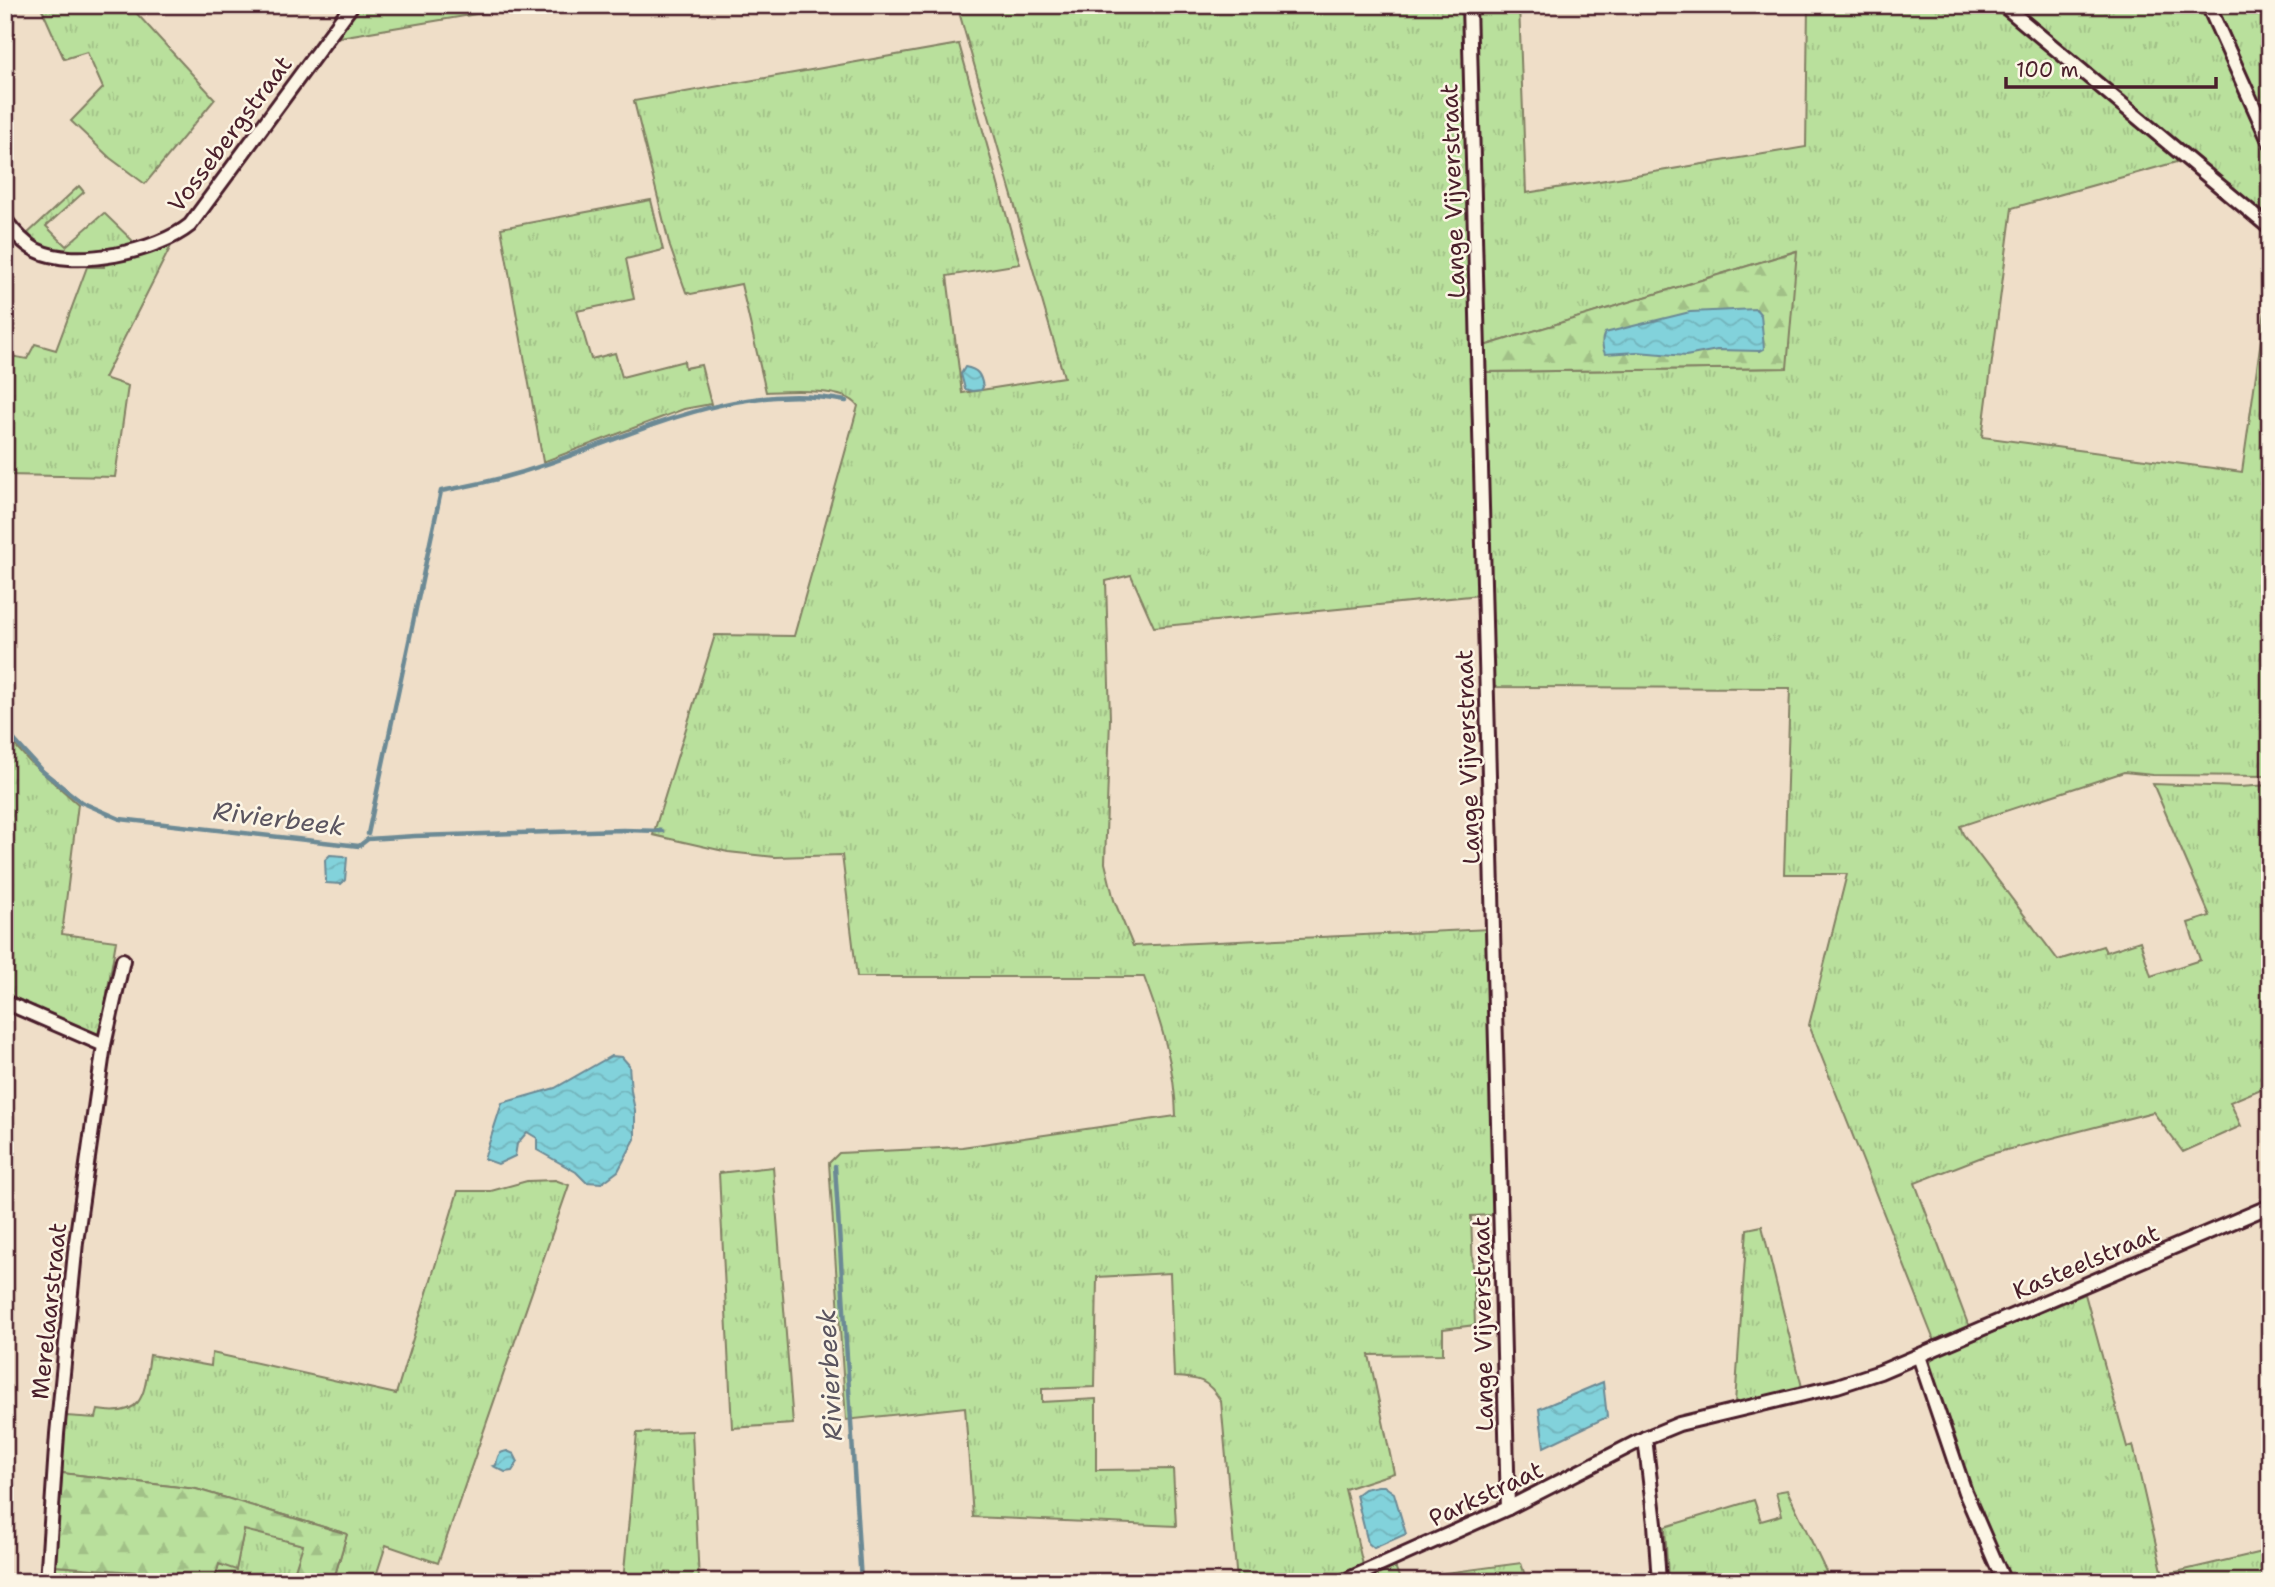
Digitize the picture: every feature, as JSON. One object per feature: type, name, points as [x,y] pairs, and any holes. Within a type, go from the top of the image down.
[{"type":"street","name":"Vossebergstraat","points":[[5,220],[29,246],[54,257],[116,254],[155,245],[176,236],[190,225],[352,5]]},
{"type":"street","name":"Lange Vijverstraat","points":[[1469,5],[1508,1508]]},
{"type":"street","points":[[2003,5],[2270,228]]},
{"type":"street","points":[[2208,5],[2270,143]]},
{"type":"street","name":"Merelaarstraat","points":[[47,1582],[57,1434],[76,1242],[104,1045],[123,960]]},
{"type":"street","points":[[5,1002],[104,1045]]},
{"type":"street","name":"Kasteelstraat","points":[[1645,1438],[1679,1424],[1837,1386],[1919,1356],[2270,1206]]},
{"type":"street","points":[[1919,1356],[1965,1492],[2004,1582]]},
{"type":"street","name":"Parkstraat","points":[[1342,1582],[1508,1508],[1645,1438]]},
{"type":"street","points":[[1645,1438],[1656,1524],[1659,1582]]},
{"type":"green space","points":[[40,5],[129,5],[215,99],[145,184],[110,158],[71,121],[103,88],[87,52],[64,59]]},
{"type":"green space","points":[[358,5],[530,5],[334,38]]},
{"type":"green space","points":[[957,5],[1463,5],[1480,595],[1154,627],[1131,575],[1106,581],[1110,719],[1105,863],[1114,900],[1133,946],[1489,929],[1493,1215],[1471,1216],[1475,1325],[1443,1329],[1443,1354],[1369,1355],[1394,1473],[1345,1489],[1363,1565],[1322,1582],[1237,1582],[1221,1401],[1202,1381],[1174,1377],[1170,1273],[1097,1277],[1095,1387],[1042,1389],[1042,1402],[1096,1399],[1096,1470],[1173,1469],[1176,1526],[973,1517],[965,1407],[846,1420],[829,1163],[839,1153],[962,1147],[1176,1116],[1166,1045],[1144,977],[857,977],[842,855],[775,857],[728,852],[653,835],[715,635],[794,636],[858,406],[851,400],[829,393],[766,392],[741,284],[691,294],[686,292],[670,247],[634,101],[959,44],[1020,264],[947,276],[962,393],[1064,377]]},
{"type":"green space","points":[[1474,5],[1519,5],[1526,193],[1806,147],[1808,5],[1995,5],[2180,161],[2012,208],[1982,437],[2242,472],[2270,277],[2270,776],[2153,775],[2124,772],[1960,826],[1963,834],[2058,960],[2103,946],[2106,952],[2140,941],[2151,976],[2200,960],[2188,923],[2210,916],[2153,784],[2239,787],[2270,785],[2270,1089],[2268,1086],[2230,1102],[2241,1126],[2183,1152],[2153,1112],[1987,1155],[1915,1183],[1969,1327],[1935,1343],[1809,1025],[1847,874],[1784,874],[1790,688],[1491,687],[1484,372],[1786,368],[1796,251],[1484,346]]},
{"type":"green space","points":[[2015,5],[2203,5],[2270,154],[2270,221]]},
{"type":"green space","points":[[2217,5],[2270,5],[2270,127]]},
{"type":"green space","points":[[79,186],[84,192],[46,226],[66,246],[104,213],[136,244],[58,252],[38,246],[26,235]]},
{"type":"green space","points":[[651,200],[663,250],[626,259],[634,299],[577,311],[591,359],[615,353],[622,377],[684,361],[685,368],[701,365],[711,404],[684,409],[543,462],[501,228]]},
{"type":"green space","points":[[173,242],[104,378],[128,386],[115,477],[5,475],[5,355],[27,359],[35,344],[56,350],[87,267],[104,267],[103,259]]},
{"type":"green space","points":[[1797,251],[1787,368],[1484,372],[1484,346]]},
{"type":"green space","points":[[5,734],[29,761],[78,804],[62,934],[116,941],[100,1035],[5,996]]},
{"type":"green space","points":[[773,1167],[793,1424],[732,1428],[719,1173]]},
{"type":"green space","points":[[555,1180],[569,1185],[438,1563],[386,1545],[374,1582],[333,1582],[347,1534],[196,1489],[62,1473],[66,1416],[96,1418],[98,1410],[113,1412],[134,1406],[143,1392],[150,1355],[211,1366],[212,1353],[396,1394],[458,1191],[491,1191],[527,1181]]},
{"type":"green space","points":[[1762,1226],[1802,1387],[1735,1403],[1747,1229]]},
{"type":"green space","points":[[2085,1294],[2127,1447],[2133,1445],[2163,1575],[2270,1550],[2270,1582],[2009,1582],[1972,1499],[1929,1367],[1931,1360],[1938,1355]]},
{"type":"green space","points":[[692,1431],[699,1582],[623,1582],[637,1433]]},
{"type":"green space","points":[[62,1473],[196,1489],[347,1534],[333,1582],[293,1576],[303,1545],[244,1530],[236,1570],[219,1564],[215,1578],[55,1566]]},
{"type":"green space","points":[[1787,1490],[1831,1582],[1668,1582],[1665,1527],[1754,1500],[1761,1521],[1782,1515],[1776,1492]]},
{"type":"green space","points":[[244,1529],[304,1545],[291,1582],[54,1582],[55,1566],[215,1578],[219,1564],[236,1569]]},
{"type":"green space","points":[[1521,1563],[1527,1582],[1446,1582],[1445,1573]]},
{"type":"green space","points":[[1395,1566],[1401,1582],[1360,1582]]},
{"type":"water","points":[[1756,309],[1761,315],[1764,349],[1760,351],[1717,350],[1686,356],[1637,352],[1605,354],[1603,349],[1605,333],[1690,312]]},
{"type":"water","points":[[965,367],[978,373],[983,387],[981,390],[965,389],[961,374]]},
{"type":"water","points":[[330,855],[347,858],[345,880],[341,884],[326,883],[325,860]]},
{"type":"water","points":[[611,1056],[622,1057],[629,1065],[635,1110],[635,1139],[618,1171],[602,1183],[586,1182],[576,1172],[537,1150],[537,1138],[527,1132],[517,1144],[515,1156],[498,1164],[484,1159],[502,1103],[555,1088]]},
{"type":"water","points":[[1603,1382],[1607,1417],[1544,1447],[1539,1409]]},
{"type":"water","points":[[507,1451],[514,1454],[518,1462],[512,1471],[505,1472],[493,1466],[500,1454]]},
{"type":"water","points":[[1384,1486],[1394,1493],[1406,1534],[1374,1548],[1368,1543],[1356,1495],[1364,1489]]},
{"type":"waterway","points":[[368,834],[441,491],[518,473],[655,424],[730,403],[768,397],[806,396],[846,401]]},
{"type":"waterway","name":"Rivierbeek","points":[[5,730],[41,770],[81,802],[120,819],[359,846],[368,839],[415,836],[662,831]]},
{"type":"waterway","name":"Rivierbeek","points":[[835,1166],[861,1582]]}]
